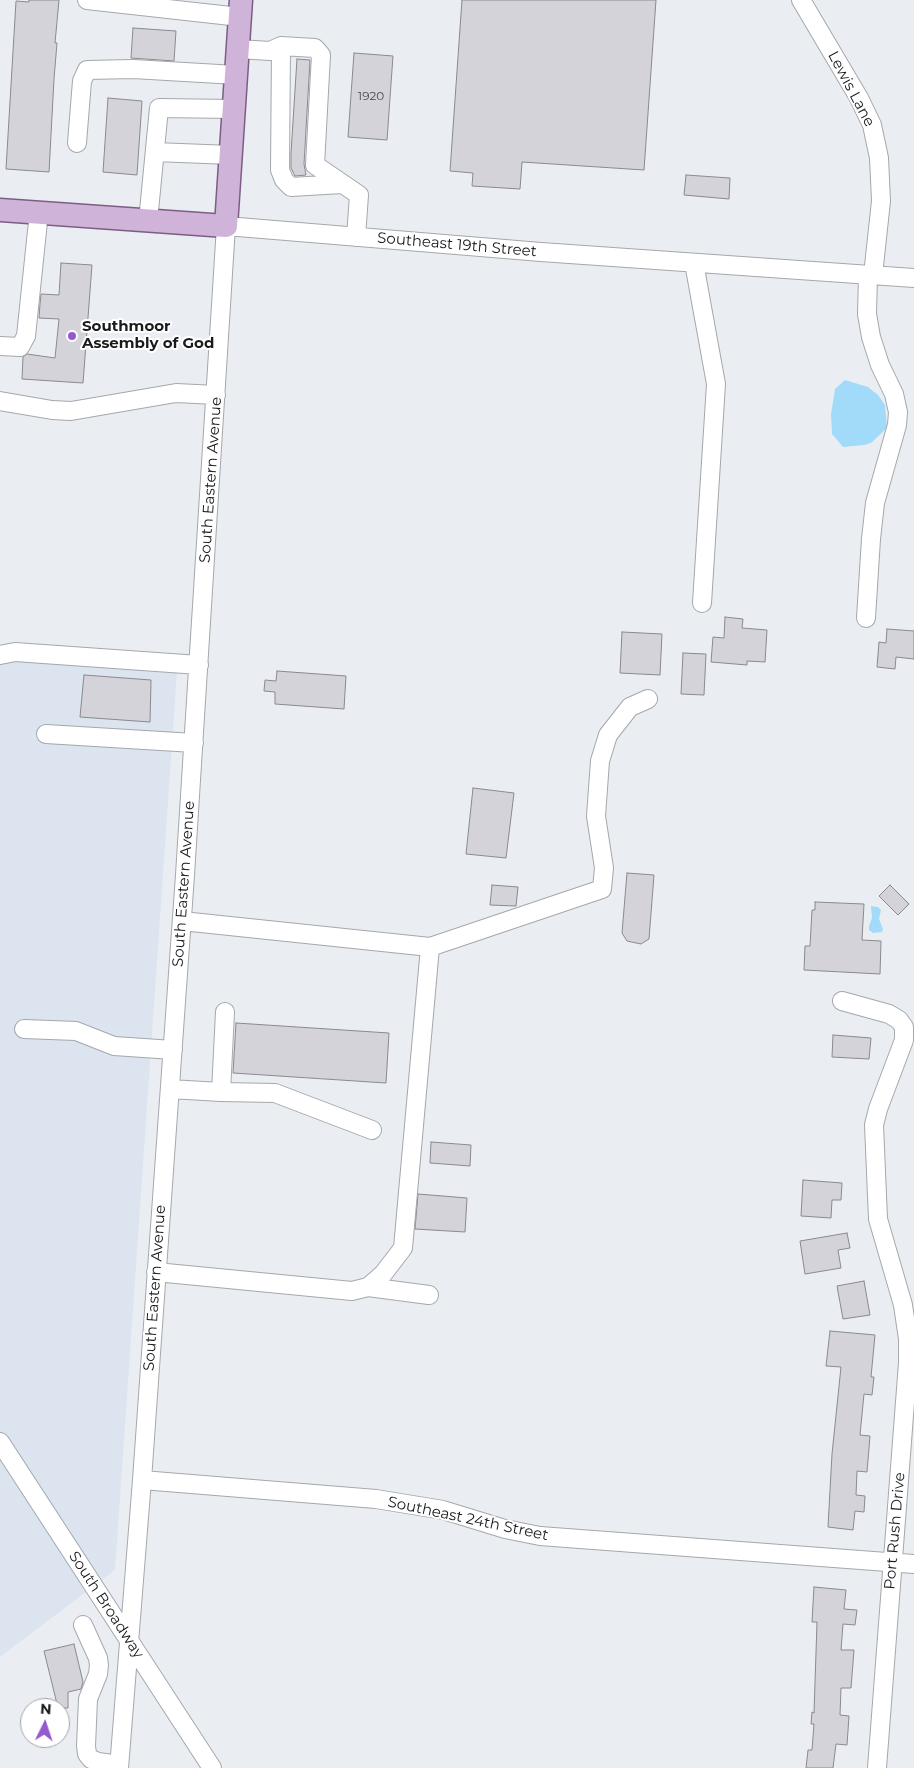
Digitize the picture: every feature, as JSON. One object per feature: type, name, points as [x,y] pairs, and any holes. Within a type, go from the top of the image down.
[{"type":"main road","name":"South Eastern Avenue","points":[[226,226],[240,9]]},
{"type":"main road","name":"Southeast 19th Street","points":[[0,210],[226,226]]},
{"type":"street","points":[[87,0],[240,9]]},
{"type":"street","name":"Lewis Lane","points":[[801,0],[859,98],[872,125],[879,158],[881,201],[867,314],[871,337],[880,365],[894,394],[898,412],[897,425],[875,503],[866,618]]},
{"type":"street","points":[[238,50],[270,51],[281,46],[316,48],[321,55],[315,165],[359,195],[356,237]]},
{"type":"street","points":[[281,46],[280,170],[284,180],[291,188],[342,184]]},
{"type":"street","points":[[77,143],[82,81],[87,70],[132,69],[236,75]]},
{"type":"street","points":[[148,221],[159,108],[234,109]]},
{"type":"street","points":[[155,152],[231,155]]},
{"type":"street","points":[[0,346],[20,347],[26,336],[39,212]]},
{"type":"street","name":"Southeast 19th Street","points":[[226,226],[694,263],[914,278]]},
{"type":"street","name":"South Eastern Avenue","points":[[119,1767],[142,1480],[182,921],[226,226]]},
{"type":"street","points":[[694,263],[716,384],[702,604]]},
{"type":"street","points":[[0,401],[52,410],[70,411],[176,393],[216,396]]},
{"type":"street","points":[[0,655],[15,652],[199,665]]},
{"type":"street","points":[[182,921],[430,947],[602,889],[604,868],[596,816],[600,761],[608,735],[630,708],[648,699]]},
{"type":"street","points":[[46,734],[194,743]]},
{"type":"street","points":[[368,1287],[383,1274],[403,1248],[430,947]]},
{"type":"street","name":"Port Rush Drive","points":[[842,1001],[889,1014],[899,1020],[904,1027],[904,1040],[878,1109],[874,1125],[878,1219],[903,1305],[908,1339],[877,1768]]},
{"type":"street","points":[[221,1092],[225,1012]]},
{"type":"street","points":[[24,1029],[76,1031],[114,1046],[173,1050]]},
{"type":"street","points":[[170,1089],[275,1093],[372,1130]]},
{"type":"street","points":[[156,1272],[352,1291],[368,1287],[430,1295]]},
{"type":"street","name":"South Broadway","points":[[0,1442],[212,1768]]},
{"type":"street","name":"Southeast 24th Street","points":[[142,1480],[386,1501],[443,1510],[505,1529],[540,1536],[914,1564]]},
{"type":"street","points":[[83,1625],[98,1658],[99,1665],[98,1674],[88,1699],[86,1746],[88,1754],[91,1759],[98,1762],[119,1767]]},
{"type":"shaded area","points":[[0,653],[177,671],[115,1570],[0,1657]]},
{"type":"water","points":[[845,380],[868,387],[878,395],[885,405],[887,428],[871,443],[843,447],[832,434],[831,414],[835,389]]},
{"type":"water","points":[[871,906],[878,907],[881,910],[879,919],[883,929],[882,932],[873,933],[869,930],[872,918]]},
{"type":"building","points":[[29,0],[59,0],[49,172],[6,169],[16,1],[29,2]]},
{"type":"building","points":[[462,0],[656,0],[644,170],[522,162],[520,189],[472,186],[473,173],[450,171]]},
{"type":"building","points":[[133,28],[176,31],[174,61],[131,58]]},
{"type":"building","points":[[354,53],[393,56],[387,140],[348,137]]},
{"type":"building","points":[[297,59],[310,60],[304,164],[306,175],[295,176],[291,168],[291,153]]},
{"type":"building","points":[[108,98],[142,101],[137,175],[103,172]]},
{"type":"building","points":[[686,175],[730,178],[729,199],[684,195]]},
{"type":"building","name":"Southmoor Assembly of God","points":[[61,263],[92,265],[83,383],[22,379],[23,357],[27,354],[55,358],[59,319],[39,318],[41,294],[59,295]]},
{"type":"building","points":[[725,617],[743,619],[742,628],[767,630],[765,662],[747,661],[747,665],[711,662],[713,637],[724,638]]},
{"type":"building","points":[[887,629],[914,631],[914,659],[896,657],[895,669],[877,667],[879,642],[886,643]]},
{"type":"building","points":[[622,632],[662,634],[660,675],[620,673]]},
{"type":"building","points":[[683,653],[706,654],[704,695],[681,694]]},
{"type":"building","points":[[277,671],[346,676],[344,709],[275,704],[275,692],[264,691],[265,680],[276,681]]},
{"type":"building","points":[[84,675],[151,680],[150,722],[80,717]]},
{"type":"building","points":[[473,788],[514,793],[506,858],[466,854]]},
{"type":"building","points":[[627,873],[654,875],[649,939],[641,944],[627,941],[622,933]]},
{"type":"building","points":[[492,885],[518,887],[516,906],[490,905]]},
{"type":"building","points":[[890,885],[909,904],[898,915],[879,896]]},
{"type":"building","points":[[815,902],[864,904],[862,940],[881,941],[880,974],[804,970],[805,946],[810,946],[812,910],[815,910]]},
{"type":"building","points":[[236,1023],[389,1033],[386,1083],[233,1073]]},
{"type":"building","points":[[833,1035],[871,1038],[869,1059],[832,1057]]},
{"type":"building","points":[[431,1142],[471,1145],[470,1166],[430,1163]]},
{"type":"building","points":[[803,1180],[842,1183],[841,1200],[832,1200],[831,1218],[801,1216]]},
{"type":"building","points":[[418,1194],[467,1198],[465,1232],[415,1229]]},
{"type":"building","points":[[847,1233],[850,1248],[838,1250],[841,1268],[805,1274],[800,1241]]},
{"type":"building","points":[[864,1281],[870,1315],[843,1319],[837,1286]]},
{"type":"building","points":[[830,1331],[875,1335],[871,1377],[874,1377],[872,1395],[864,1394],[860,1435],[870,1436],[867,1472],[857,1471],[856,1495],[865,1496],[864,1512],[855,1511],[853,1530],[828,1527],[832,1454],[841,1367],[826,1366]]},
{"type":"building","points":[[814,1587],[846,1590],[844,1609],[857,1610],[855,1625],[843,1624],[841,1650],[854,1650],[851,1688],[841,1688],[840,1715],[849,1716],[847,1745],[836,1744],[833,1768],[806,1768],[808,1750],[812,1750],[814,1724],[811,1724],[812,1712],[814,1713],[817,1622],[812,1622]]},
{"type":"building","points":[[74,1644],[83,1682],[81,1689],[68,1692],[68,1698],[56,1698],[44,1651]]},
{"type":"place","name":"Southmoor Assembly of God","points":[[72,336]]}]
